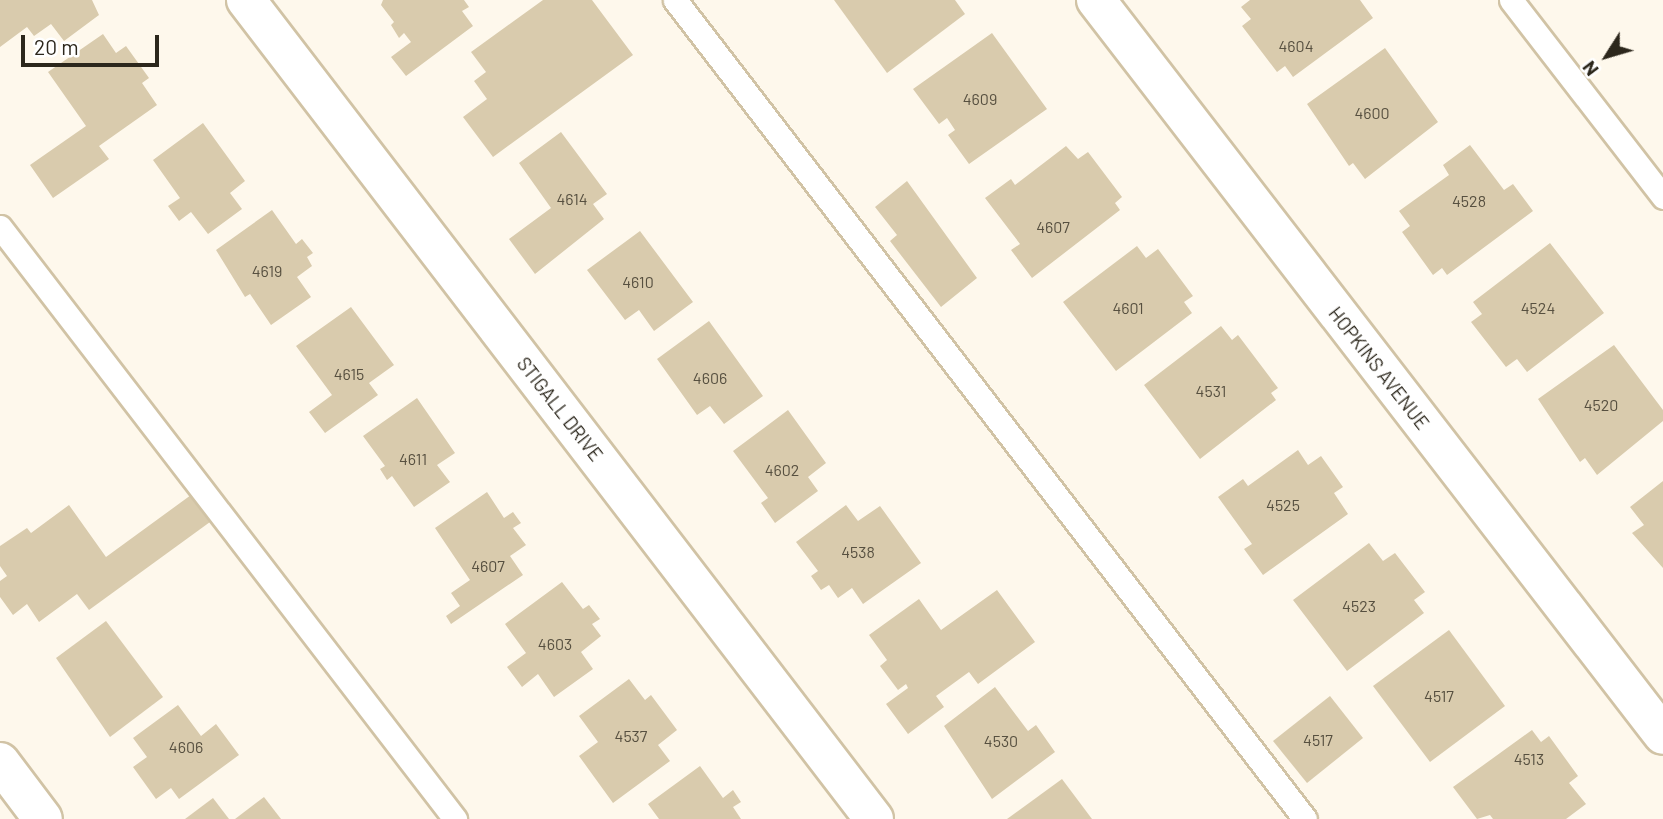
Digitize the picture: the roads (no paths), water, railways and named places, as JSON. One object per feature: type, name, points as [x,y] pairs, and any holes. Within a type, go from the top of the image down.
[{"type":"street","name":"STIGALL DRIVE","points":[[246,0],[874,819]]},
{"type":"street","name":"HOPKINS AVENUE","points":[[1096,0],[1663,735]]},
{"type":"street","points":[[0,762],[43,819]]},
{"type":"lane","points":[[675,0],[1305,819]]},
{"type":"lane","points":[[1511,0],[1663,197]]},
{"type":"lane","points":[[0,227],[455,819]]}]
